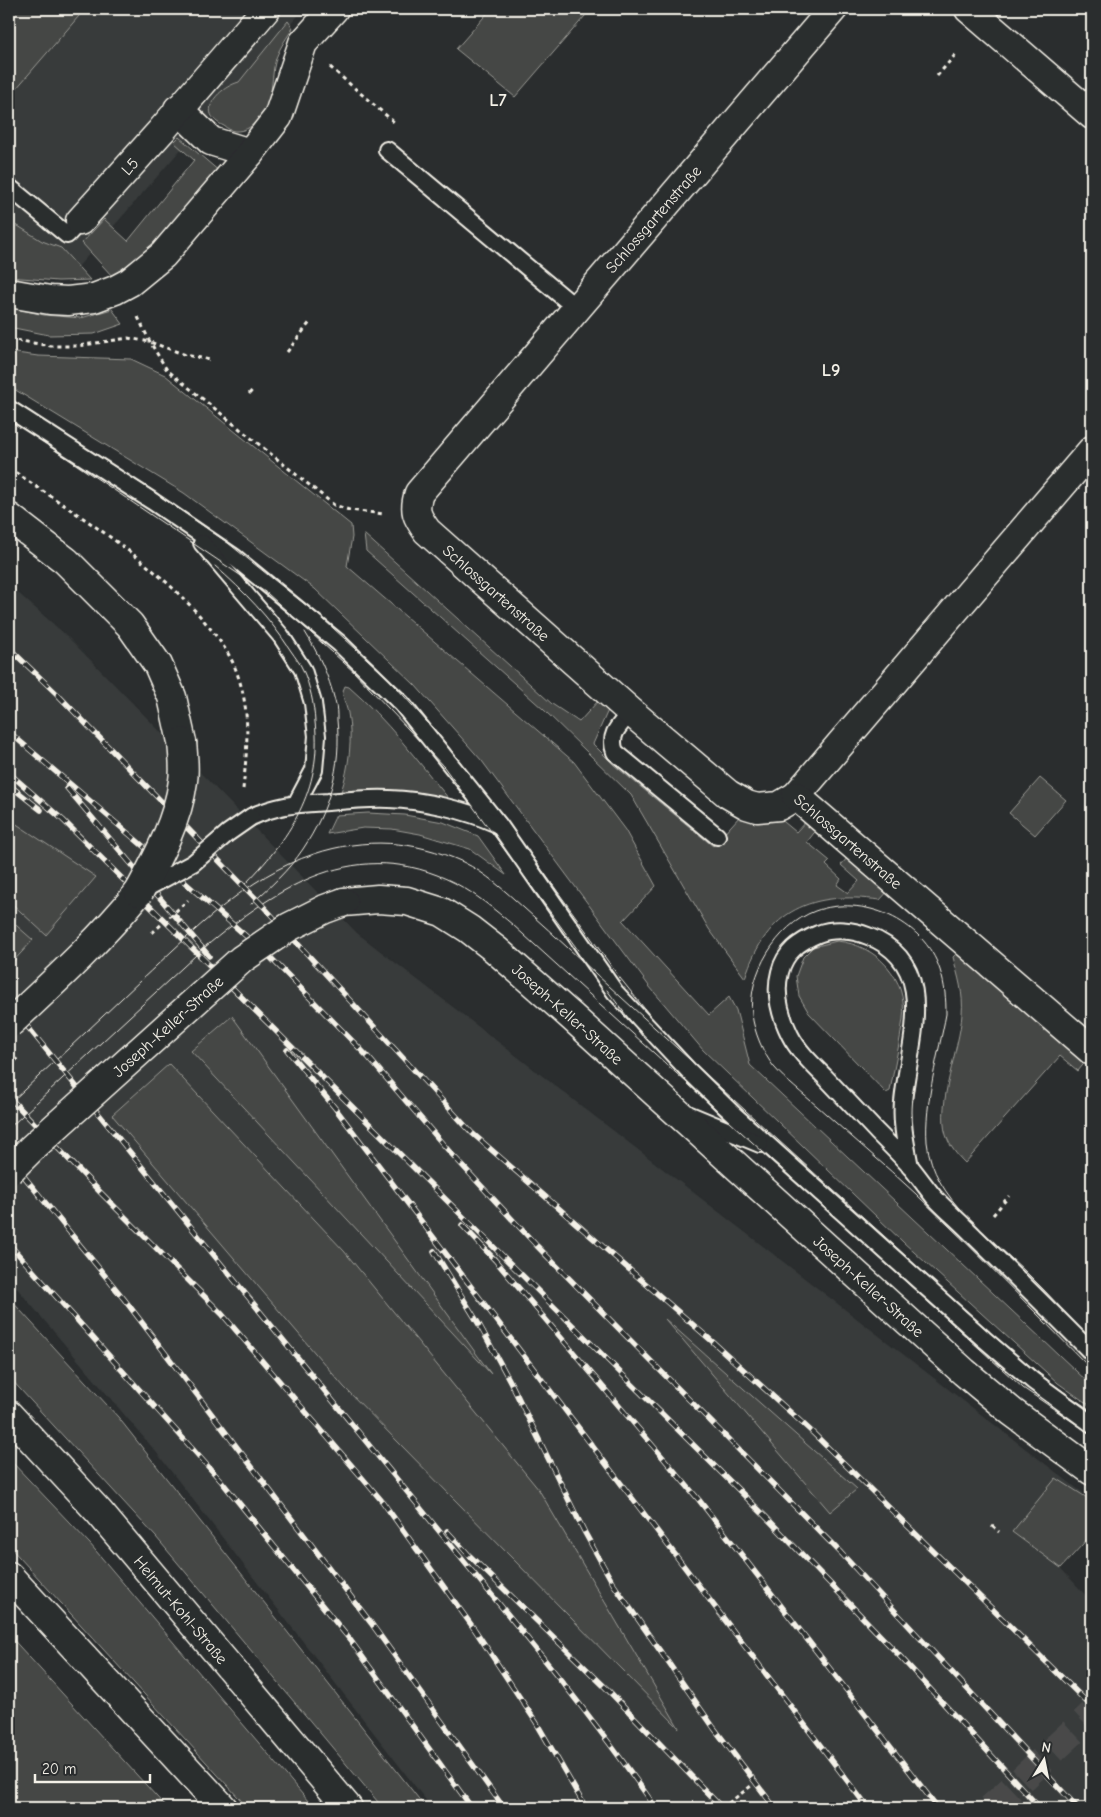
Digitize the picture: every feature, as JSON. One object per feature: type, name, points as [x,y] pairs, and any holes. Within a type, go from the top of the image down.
[{"type":"main road","name":"L5","points":[[80,221],[149,145],[266,9]]},
{"type":"main road","points":[[9,293],[24,297],[68,301],[94,298],[130,282],[163,255],[250,153],[278,117],[303,43],[334,9]]},
{"type":"main road","name":"Schlossgartenstraße","points":[[833,9],[420,493],[416,509],[418,518],[428,531],[631,712],[737,800],[757,808],[779,806],[802,789],[1092,1051]]},
{"type":"main road","points":[[969,9],[1092,115]]},
{"type":"main road","points":[[178,110],[211,140],[250,153]]},
{"type":"main road","points":[[802,789],[1092,450]]},
{"type":"main road","points":[[9,517],[66,562],[130,625],[158,665],[172,697],[182,742],[183,781],[172,825],[158,857],[139,892],[87,950],[9,1024]]},
{"type":"main road","name":"Joseph-Keller-Straße","points":[[9,1171],[32,1148],[242,960],[289,927],[318,912],[344,902],[378,899],[408,901],[442,912],[469,929],[496,950],[869,1284],[964,1372],[1012,1412],[1092,1471]]},
{"type":"main road","name":"Helmut-Kohl-Straße","points":[[9,1415],[100,1512],[348,1808]]},
{"type":"main road","points":[[9,1576],[223,1808]]},
{"type":"lane","points":[[387,150],[576,308]]},
{"type":"lane","points":[[9,187],[66,235],[80,221]]},
{"type":"lane","points":[[9,409],[234,557],[332,637],[402,704],[499,825],[615,992],[689,1071],[773,1150],[991,1346],[1033,1381],[1092,1424]]},
{"type":"lane","points":[[184,523],[247,594],[281,636],[303,670],[313,703],[317,736],[314,770],[296,804]]},
{"type":"lane","points":[[631,712],[614,733],[611,743],[615,752],[717,836]]},
{"type":"lane","points":[[139,892],[193,863],[228,833],[251,817],[271,808],[368,798],[401,800],[439,806],[482,817],[499,825]]},
{"type":"lane","points":[[910,1167],[904,1133],[903,1103],[915,1015],[916,999],[913,981],[895,952],[877,939],[860,933],[842,930],[822,932],[805,939],[792,949],[782,962],[778,981],[777,994],[780,1013],[791,1037],[812,1064],[910,1167],[934,1197],[1092,1353]]},
{"type":"lane","points":[[672,1108],[773,1150]]},
{"type":"path","points":[[303,43],[390,118]]},
{"type":"path","points":[[937,76],[956,54]]},
{"type":"path","points":[[287,352],[312,321]]},
{"type":"path","points":[[9,339],[51,346],[78,346],[128,338],[150,342],[186,355],[210,360]]},
{"type":"path","points":[[150,342],[167,370],[334,505],[370,514],[418,518]]},
{"type":"path","points":[[249,394],[254,388]]},
{"type":"path","points":[[992,1526],[999,1532]]},
{"type":"path","points":[[722,1808],[755,1783]]},
{"type":"shaded area","points":[[9,9],[304,9],[71,275],[9,221]]},
{"type":"shaded area","points":[[9,9],[85,9],[9,97]]},
{"type":"shaded area","points":[[491,9],[591,9],[515,97],[456,49]]},
{"type":"shaded area","points":[[288,21],[293,28],[276,58],[269,100],[261,117],[252,126],[241,131],[231,130],[215,121],[210,108],[217,95],[239,82]]},
{"type":"shaded area","points":[[179,137],[220,172],[152,247],[112,276],[82,243],[104,219],[128,241],[194,160],[174,142]]},
{"type":"shaded area","points":[[9,225],[18,226],[42,241],[61,248],[90,280],[58,281],[9,277]]},
{"type":"shaded area","points":[[9,307],[44,315],[81,318],[112,309],[123,324],[94,334],[49,335],[9,327]]},
{"type":"shaded area","points":[[9,352],[38,356],[131,359],[165,375],[351,525],[352,537],[347,566],[574,762],[625,830],[656,886],[623,921],[709,1015],[729,997],[736,1010],[750,1065],[1092,1386],[1092,1407],[1058,1383],[903,1242],[703,1050],[649,986],[482,761],[415,685],[315,589],[184,493],[9,386]]},
{"type":"shaded area","points":[[364,534],[552,704],[579,722],[599,700],[609,708],[593,744],[614,765],[713,846],[740,816],[778,817],[796,832],[807,820],[817,829],[807,842],[830,861],[826,865],[841,879],[837,885],[848,893],[859,881],[841,865],[848,857],[889,890],[880,900],[833,899],[813,903],[795,910],[779,921],[766,935],[754,954],[745,978],[709,929],[631,795],[543,709],[366,551]]},
{"type":"shaded area","points":[[9,585],[67,636],[357,933],[1083,1493],[1054,1561],[1092,1602],[1092,1808],[432,1808],[156,1452],[9,1279]]},
{"type":"shaded area","points":[[345,686],[349,687],[363,700],[389,727],[449,799],[419,793],[394,791],[341,792],[348,763],[350,743],[348,713],[343,696]]},
{"type":"shaded area","points":[[1040,778],[1066,800],[1035,835],[1009,813]]},
{"type":"shaded area","points":[[368,813],[405,815],[443,822],[478,836],[506,875],[470,849],[420,834],[392,829],[363,828],[327,834],[336,815]]},
{"type":"shaded area","points":[[9,819],[96,877],[46,935],[9,901]]},
{"type":"shaded area","points":[[9,919],[33,940],[9,966]]},
{"type":"shaded area","points":[[837,941],[865,949],[877,957],[895,977],[900,990],[903,1004],[902,1028],[890,1091],[886,1093],[809,1013],[799,996],[796,976],[803,957],[813,947]]},
{"type":"shaded area","points":[[959,951],[1087,1060],[1078,1071],[1060,1056],[965,1163],[950,1143],[946,1135],[944,1122],[946,1092],[962,1014],[959,978],[953,957]]},
{"type":"shaded area","points":[[232,1016],[491,1374],[191,1051]]},
{"type":"shaded area","points":[[169,1064],[344,1251],[539,1490],[679,1728],[344,1387],[112,1115]]},
{"type":"shaded area","points":[[9,1298],[118,1417],[426,1808],[383,1808],[156,1537],[9,1377]]},
{"type":"shaded area","points":[[665,1319],[857,1489],[830,1512]]},
{"type":"shaded area","points":[[9,1459],[90,1544],[314,1808],[248,1808],[9,1546]]},
{"type":"shaded area","points":[[1056,1478],[1092,1501],[1092,1534],[1061,1568],[1012,1532]]},
{"type":"shaded area","points":[[9,1635],[167,1808],[9,1808]]},
{"type":"tunnel","points":[[991,1808],[1092,1714]]},
{"type":"tram line","points":[[9,398],[151,490],[228,543],[322,618],[389,679],[443,740],[506,820],[620,978],[648,1013]]},
{"type":"tram line","points":[[9,419],[268,594],[354,672],[444,767],[578,950]]},
{"type":"tram line","points":[[215,566],[256,606],[274,627],[297,660],[308,682],[314,715],[316,746],[314,769],[308,791],[288,832],[275,850],[243,886]]},
{"type":"tram line","points":[[251,904],[298,857],[320,819],[332,787],[338,737],[336,703],[323,665],[305,632]]},
{"type":"tram line","points":[[9,1104],[200,925],[265,876],[314,854],[352,845],[389,843],[426,849],[463,862],[480,871],[502,889],[985,1328],[1037,1372],[1092,1411]]},
{"type":"tram line","points":[[204,948],[232,925],[290,887],[321,874],[352,866],[385,864],[419,869],[463,887],[513,925],[1023,1388],[1092,1435]]},
{"type":"tram line","points":[[1092,1340],[1037,1283],[966,1216],[940,1182],[932,1163],[927,1142],[928,1111],[946,1014],[943,981],[932,952],[920,937],[906,925],[889,915],[871,909],[852,906],[833,907],[815,911],[801,918],[777,939],[767,953],[754,983],[752,999],[753,1021],[766,1055],[774,1067],[789,1082],[916,1194],[1092,1370]]},
{"type":"tram line","points":[[9,1128],[209,943]]},
{"type":"tram line","points":[[607,990],[642,1036]]},
{"type":"railway","points":[[9,648],[57,694],[263,906],[472,1133],[713,1342],[811,1431],[1092,1707]]},
{"type":"railway","points":[[9,732],[271,958],[368,1057],[448,1150],[537,1246],[841,1553],[1078,1808]]},
{"type":"railway","points":[[9,773],[63,820],[765,1516],[895,1651],[1040,1808]]},
{"type":"railway","points":[[9,785],[41,810]]},
{"type":"railway","points":[[67,788],[209,956]]},
{"type":"railway","points":[[9,1004],[540,1654],[611,1745],[656,1808]]},
{"type":"railway","points":[[287,1050],[335,1108],[868,1808]]},
{"type":"railway","points":[[9,1097],[101,1193],[222,1314],[382,1501],[475,1630],[536,1722],[586,1808]]},
{"type":"railway","points":[[9,1158],[124,1299],[371,1623],[504,1808]]},
{"type":"railway","points":[[462,1225],[495,1260],[699,1500],[938,1808]]},
{"type":"railway","points":[[9,1244],[222,1482],[351,1641],[472,1808]]},
{"type":"railway","points":[[434,1251],[480,1326],[511,1383],[585,1533],[614,1585],[714,1728],[775,1808]]},
{"type":"railway","points":[[447,1531],[470,1556],[606,1688],[722,1808]]},
{"type":"district","name":"L7","points":[[498,100]]},
{"type":"district","name":"L9","points":[[831,370]]}]
